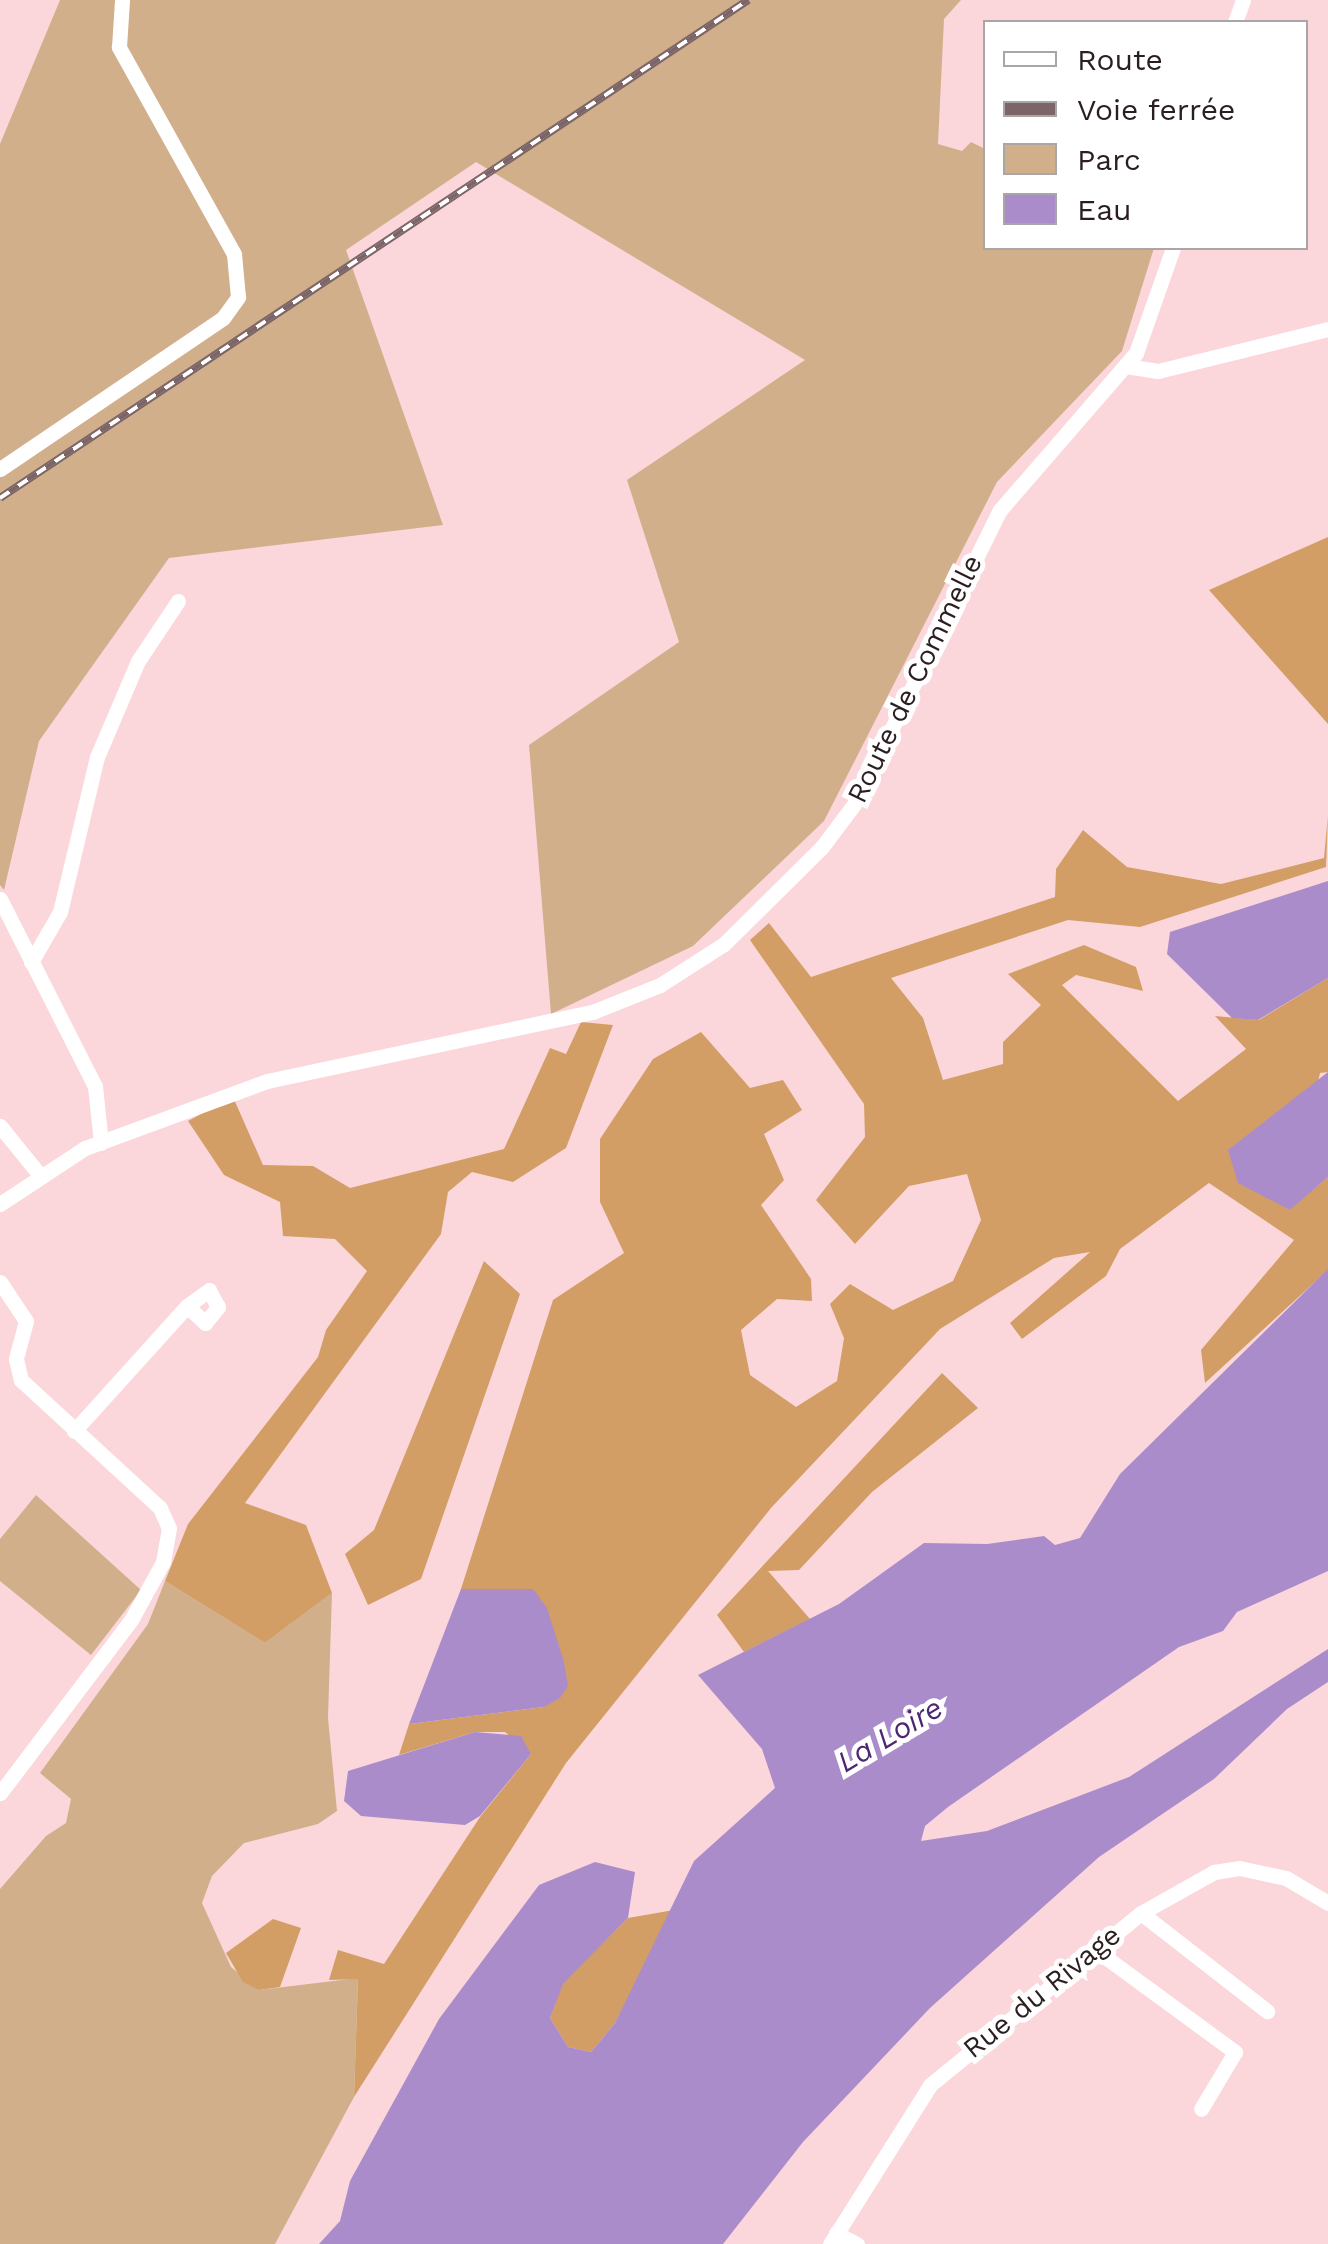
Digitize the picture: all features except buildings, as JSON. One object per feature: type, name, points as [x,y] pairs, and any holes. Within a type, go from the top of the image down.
[{"type":"street","points":[[0,469],[223,318],[238,297],[234,254],[119,47],[122,0]]},
{"type":"street","name":"Route de Commelle","points":[[0,1204],[38,1173],[101,1143],[267,1080],[626,1001],[724,944],[841,824],[1000,510],[1036,461],[1126,366],[1147,327],[1171,250]]},
{"type":"street","points":[[1126,366],[1158,370],[1328,328]]},
{"type":"street","points":[[31,962],[60,912],[97,757],[138,661],[178,602]]},
{"type":"street","points":[[0,899],[5,920],[96,1086],[101,1143]]},
{"type":"street","points":[[0,1126],[38,1173]]},
{"type":"street","points":[[0,1282],[26,1321],[18,1375],[160,1508],[169,1528],[163,1562],[132,1620],[0,1794]]},
{"type":"street","points":[[74,1431],[187,1306]]},
{"type":"street","name":"Rue du Rivage","points":[[833,2239],[925,2091],[1093,1948],[1142,1913],[1214,1872],[1239,1868],[1286,1878],[1328,1904]]},
{"type":"street","points":[[1142,1913],[1266,2011]]},
{"type":"street","points":[[1093,1948],[1235,2052],[1201,2109]]},
{"type":"street","points":[[833,2239],[857,2244]]},
{"type":"green space","points":[[60,0],[961,0],[944,19],[938,144],[962,151],[971,142],[983,148],[983,250],[1153,250],[1122,351],[997,482],[824,821],[693,946],[551,1014],[529,745],[679,642],[627,480],[805,360],[476,162],[346,250],[443,525],[169,558],[39,741],[4,890],[0,885],[0,144]]},
{"type":"green space","points":[[36,1495],[141,1590],[91,1655],[0,1581],[0,1539]]},
{"type":"green space","points":[[165,1581],[265,1643],[332,1593],[328,1718],[337,1811],[318,1824],[244,1843],[212,1876],[202,1903],[231,1967],[259,1990],[358,1978],[354,2097],[275,2244],[0,2244],[0,1889],[46,1836],[66,1823],[71,1799],[40,1773],[148,1624]]},
{"type":"shaded area","points":[[1328,537],[1328,724],[1209,590]]},
{"type":"shaded area","points":[[1328,815],[1326,867],[1140,927],[1068,920],[891,978],[923,1018],[943,1080],[1003,1064],[1003,1042],[1041,1005],[1008,974],[1084,945],[1136,967],[1143,991],[1076,975],[1062,985],[1178,1101],[1246,1049],[1215,1016],[1259,1020],[1328,978],[1328,1072],[1320,1073],[1289,1210],[1328,1177],[1328,1270],[1205,1383],[1201,1350],[1294,1240],[1209,1183],[1120,1249],[1106,1276],[1022,1339],[1010,1323],[1090,1252],[1054,1258],[940,1329],[771,1508],[566,1763],[354,2097],[358,1979],[329,1980],[338,1950],[384,1964],[480,1817],[531,1754],[505,1732],[475,1732],[399,1755],[409,1724],[544,1707],[533,1589],[461,1589],[553,1300],[624,1253],[600,1202],[600,1139],[653,1059],[701,1032],[750,1088],[783,1080],[802,1110],[764,1134],[784,1180],[761,1205],[811,1279],[812,1301],[777,1299],[741,1330],[750,1375],[796,1407],[837,1381],[844,1338],[830,1304],[850,1284],[893,1310],[953,1281],[981,1220],[967,1174],[909,1186],[855,1244],[816,1200],[865,1137],[864,1104],[750,940],[769,923],[811,977],[1055,897],[1056,869],[1083,830],[1127,867],[1221,884],[1324,858]]},
{"type":"shaded area","points":[[581,1022],[613,1025],[566,1148],[513,1182],[472,1172],[448,1192],[441,1234],[245,1503],[306,1525],[332,1593],[265,1643],[165,1581],[188,1524],[318,1357],[326,1330],[367,1271],[335,1239],[283,1236],[280,1202],[224,1175],[188,1121],[233,1097],[263,1165],[313,1166],[350,1188],[504,1149],[550,1048],[566,1054]]},
{"type":"shaded area","points":[[484,1261],[520,1294],[421,1579],[368,1605],[345,1554],[374,1530]]},
{"type":"shaded area","points":[[942,1373],[978,1408],[872,1492],[799,1570],[768,1571],[810,1619],[744,1652],[717,1615]]},
{"type":"shaded area","points":[[674,1910],[615,2023],[591,2052],[568,2047],[550,2018],[562,1984],[628,1918]]},
{"type":"shaded area","points":[[273,1919],[301,1928],[280,1987],[259,1990],[243,1982],[226,1953]]},
{"type":"water","points":[[1328,881],[1328,978],[1258,1020],[1232,1018],[1167,954],[1170,932]]},
{"type":"water","points":[[1328,1072],[1328,1177],[1290,1210],[1238,1183],[1228,1150]]},
{"type":"water","name":"La Loire","points":[[1328,1269],[1328,1571],[1237,1612],[1223,1631],[1179,1647],[948,1807],[925,1826],[921,1841],[987,1831],[1129,1777],[1328,1649],[1328,1682],[1287,1709],[1214,1779],[1099,1857],[930,2008],[803,2142],[723,2244],[319,2244],[340,2221],[350,2181],[439,2019],[539,1885],[595,1862],[635,1872],[628,1918],[563,1984],[550,2018],[568,2047],[591,2052],[615,2023],[694,1861],[775,1788],[762,1749],[698,1675],[839,1604],[924,1543],[987,1544],[1044,1536],[1055,1545],[1080,1538],[1120,1474]]},
{"type":"water","points":[[461,1589],[533,1589],[547,1608],[564,1662],[568,1686],[560,1698],[544,1707],[409,1724]]},
{"type":"water","points":[[475,1732],[521,1736],[531,1754],[480,1816],[465,1825],[361,1816],[344,1801],[348,1771]]},
{"type":"railway","points":[[0,498],[748,0]]}]
